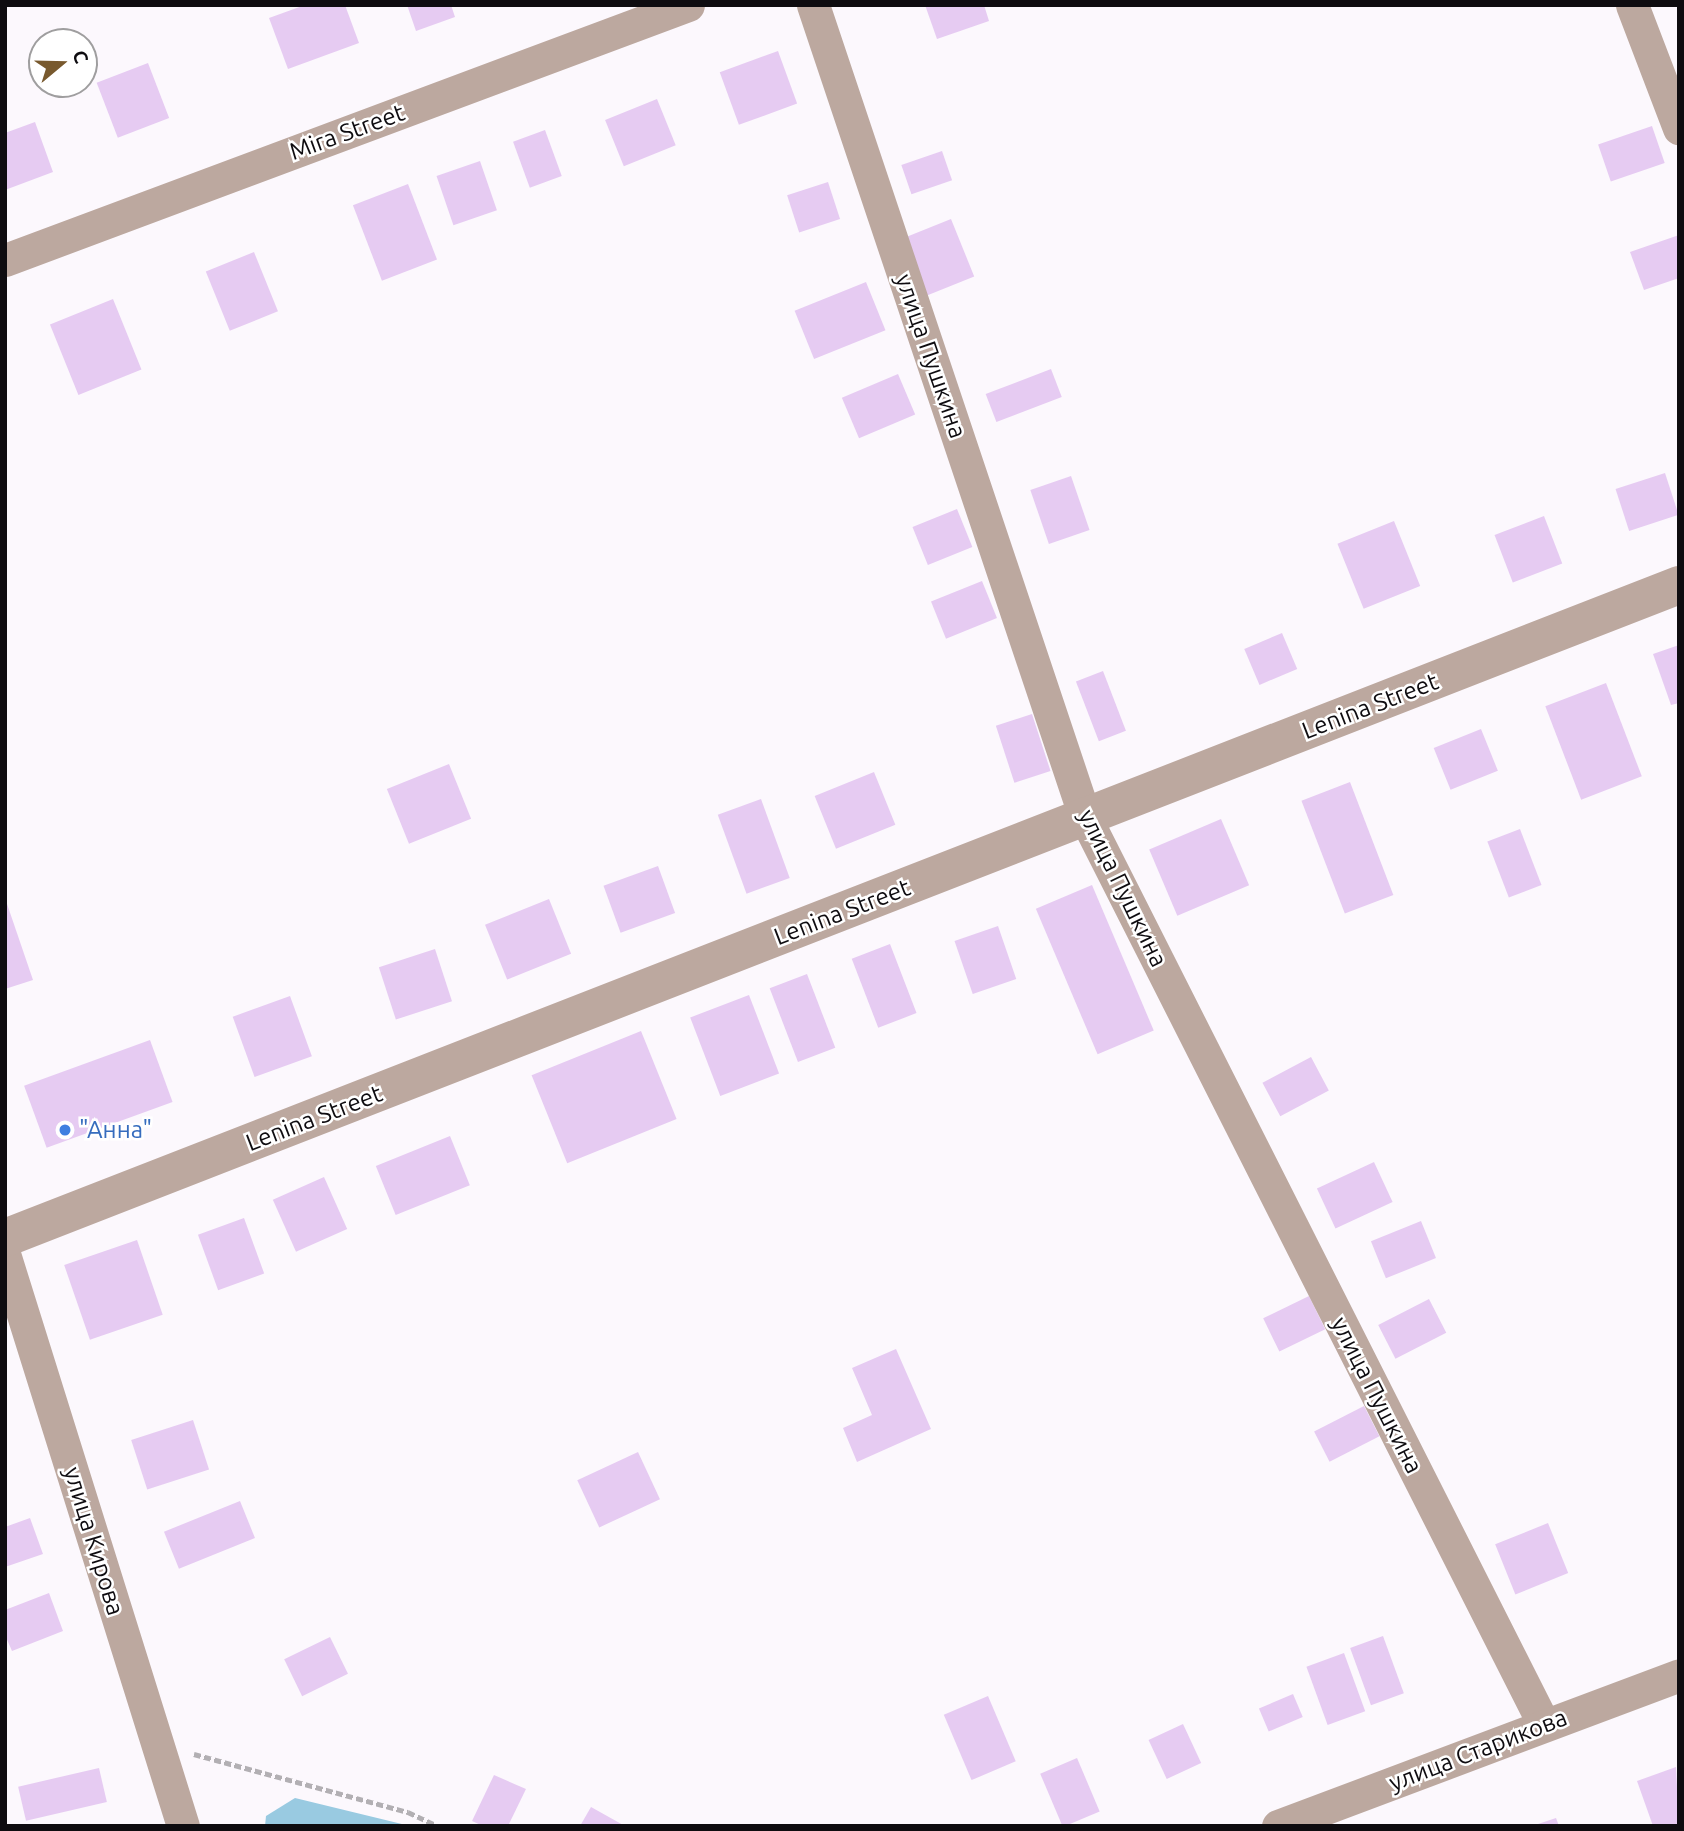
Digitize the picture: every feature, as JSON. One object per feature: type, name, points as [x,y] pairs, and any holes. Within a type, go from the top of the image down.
[{"type":"street","name":"Mira Street","points":[[5,260],[688,5]]},
{"type":"street","name":"улица Пушкина","points":[[813,5],[1086,817],[1544,1725]]},
{"type":"street","points":[[1632,5],[1679,128]]},
{"type":"street","name":"Lenina Street","points":[[5,1238],[1679,585]]},
{"type":"street","name":"улица Кирова","points":[[5,1257],[183,1826]]},
{"type":"street","name":"улица Старикова","points":[[1278,1826],[1679,1675]]},
{"type":"path","points":[[160,1751],[210,1756],[408,1812],[438,1826]]},
{"type":"water","points":[[295,1798],[407,1826],[265,1826],[266,1816]]},
{"type":"building","points":[[305,5],[345,5],[359,43],[288,69],[269,18]]},
{"type":"building","points":[[407,5],[451,5],[455,17],[416,31]]},
{"type":"building","points":[[925,5],[984,5],[989,21],[937,39]]},
{"type":"building","points":[[778,51],[797,104],[739,125],[720,72]]},
{"type":"building","points":[[148,63],[169,118],[118,138],[98,82]]},
{"type":"building","points":[[657,99],[676,145],[624,166],[605,120]]},
{"type":"building","points":[[35,122],[53,172],[5,190],[5,133]]},
{"type":"building","points":[[1652,126],[1665,163],[1611,181],[1598,145]]},
{"type":"building","points":[[545,130],[562,176],[530,188],[513,142]]},
{"type":"building","points":[[942,151],[952,180],[911,194],[901,165]]},
{"type":"building","points":[[480,161],[497,210],[453,225],[437,176]]},
{"type":"building","points":[[828,182],[840,219],[799,232],[787,195]]},
{"type":"building","points":[[408,184],[437,260],[382,281],[353,205]]},
{"type":"building","points":[[951,219],[974,276],[925,296],[902,239]]},
{"type":"building","points":[[1679,235],[1679,278],[1644,290],[1630,252]]},
{"type":"building","points":[[254,252],[278,311],[230,331],[206,271]]},
{"type":"building","points":[[866,282],[885,330],[814,359],[795,311]]},
{"type":"building","points":[[113,299],[141,369],[78,395],[50,324]]},
{"type":"building","points":[[1051,369],[1062,397],[996,422],[986,394]]},
{"type":"building","points":[[898,374],[915,415],[859,438],[842,398]]},
{"type":"building","points":[[1665,473],[1679,515],[1629,531],[1616,489]]},
{"type":"building","points":[[1071,476],[1090,530],[1049,544],[1030,490]]},
{"type":"building","points":[[957,509],[972,547],[928,565],[912,527]]},
{"type":"building","points":[[1544,516],[1562,564],[1513,583],[1495,535]]},
{"type":"building","points":[[1394,521],[1420,586],[1364,609],[1337,544]]},
{"type":"building","points":[[982,581],[997,618],[946,639],[931,602]]},
{"type":"building","points":[[1282,633],[1297,669],[1259,685],[1244,649]]},
{"type":"building","points":[[1679,645],[1679,703],[1671,705],[1653,654]]},
{"type":"building","points":[[1103,671],[1126,731],[1099,741],[1076,681]]},
{"type":"building","points":[[1606,683],[1642,776],[1581,800],[1545,706]]},
{"type":"building","points":[[1032,714],[1051,771],[1014,783],[996,726]]},
{"type":"building","points":[[1481,729],[1498,771],[1451,790],[1434,748]]},
{"type":"building","points":[[449,764],[471,819],[409,844],[387,789]]},
{"type":"building","points":[[874,772],[895,825],[836,849],[815,796]]},
{"type":"building","points":[[1350,782],[1393,895],[1345,914],[1301,801]]},
{"type":"building","points":[[761,799],[790,878],[747,894],[718,815]]},
{"type":"building","points":[[1221,819],[1249,885],[1177,916],[1149,849]]},
{"type":"building","points":[[1520,829],[1542,885],[1509,898],[1487,842]]},
{"type":"building","points":[[658,866],[675,913],[621,933],[603,886]]},
{"type":"building","points":[[1092,885],[1154,1030],[1098,1054],[1036,909]]},
{"type":"building","points":[[5,898],[33,980],[5,989]]},
{"type":"building","points":[[549,899],[571,954],[507,980],[485,925]]},
{"type":"building","points":[[998,926],[1016,979],[973,994],[955,941]]},
{"type":"building","points":[[890,944],[917,1013],[878,1028],[852,959]]},
{"type":"building","points":[[435,949],[452,1001],[396,1020],[379,967]]},
{"type":"building","points":[[807,974],[835,1048],[798,1062],[770,988]]},
{"type":"building","points":[[749,995],[779,1073],[720,1096],[690,1018]]},
{"type":"building","points":[[290,996],[312,1056],[255,1077],[233,1017]]},
{"type":"building","points":[[641,1031],[677,1119],[567,1163],[532,1075]]},
{"type":"building","points":[[150,1040],[173,1102],[47,1148],[24,1086]]},
{"type":"building","points":[[1311,1057],[1329,1091],[1280,1116],[1262,1083]]},
{"type":"building","points":[[450,1136],[470,1185],[396,1215],[376,1166]]},
{"type":"building","points":[[1374,1162],[1393,1202],[1335,1229],[1317,1189]]},
{"type":"building","points":[[324,1177],[347,1229],[296,1252],[273,1200]]},
{"type":"building","points":[[244,1218],[264,1273],[218,1290],[198,1235]]},
{"type":"building","points":[[1421,1221],[1436,1258],[1386,1278],[1371,1241]]},
{"type":"building","points":[[137,1240],[163,1315],[90,1340],[64,1265]]},
{"type":"building","points":[[1309,1296],[1325,1329],[1279,1352],[1263,1318]]},
{"type":"building","points":[[1429,1299],[1446,1333],[1395,1359],[1378,1325]]},
{"type":"building","points":[[896,1349],[931,1429],[857,1462],[843,1428],[872,1415],[852,1368]]},
{"type":"building","points":[[1364,1406],[1379,1436],[1330,1462],[1314,1431]]},
{"type":"building","points":[[193,1420],[209,1469],[147,1490],[131,1440]]},
{"type":"building","points":[[638,1452],[660,1499],[599,1527],[577,1480]]},
{"type":"building","points":[[240,1501],[255,1538],[179,1569],[164,1532]]},
{"type":"building","points":[[30,1518],[43,1554],[5,1567],[5,1527]]},
{"type":"building","points":[[1548,1523],[1568,1573],[1515,1594],[1495,1544]]},
{"type":"building","points":[[49,1593],[63,1631],[12,1651],[5,1635],[5,1610]]},
{"type":"building","points":[[1383,1636],[1404,1693],[1371,1705],[1350,1648]]},
{"type":"building","points":[[330,1637],[348,1674],[302,1696],[284,1659]]},
{"type":"building","points":[[1344,1653],[1365,1711],[1328,1725],[1306,1667]]},
{"type":"building","points":[[1293,1694],[1303,1717],[1269,1731],[1259,1708]]},
{"type":"building","points":[[988,1696],[1016,1761],[972,1780],[944,1715]]},
{"type":"building","points":[[1183,1724],[1201,1763],[1167,1779],[1149,1740]]},
{"type":"building","points":[[1077,1758],[1100,1811],[1062,1826],[1040,1774]]},
{"type":"building","points":[[1676,1767],[1679,1826],[1653,1826],[1637,1781]]},
{"type":"building","points":[[99,1768],[107,1802],[26,1821],[18,1787]]},
{"type":"building","points":[[494,1775],[526,1789],[508,1826],[483,1826],[472,1821]]},
{"type":"building","points":[[591,1807],[625,1826],[580,1826]]},
{"type":"building","points":[[1556,1818],[1559,1826],[1535,1826],[1535,1825]]},
{"type":"place","name":"\"Анна\"","points":[[65,1130]]}]
